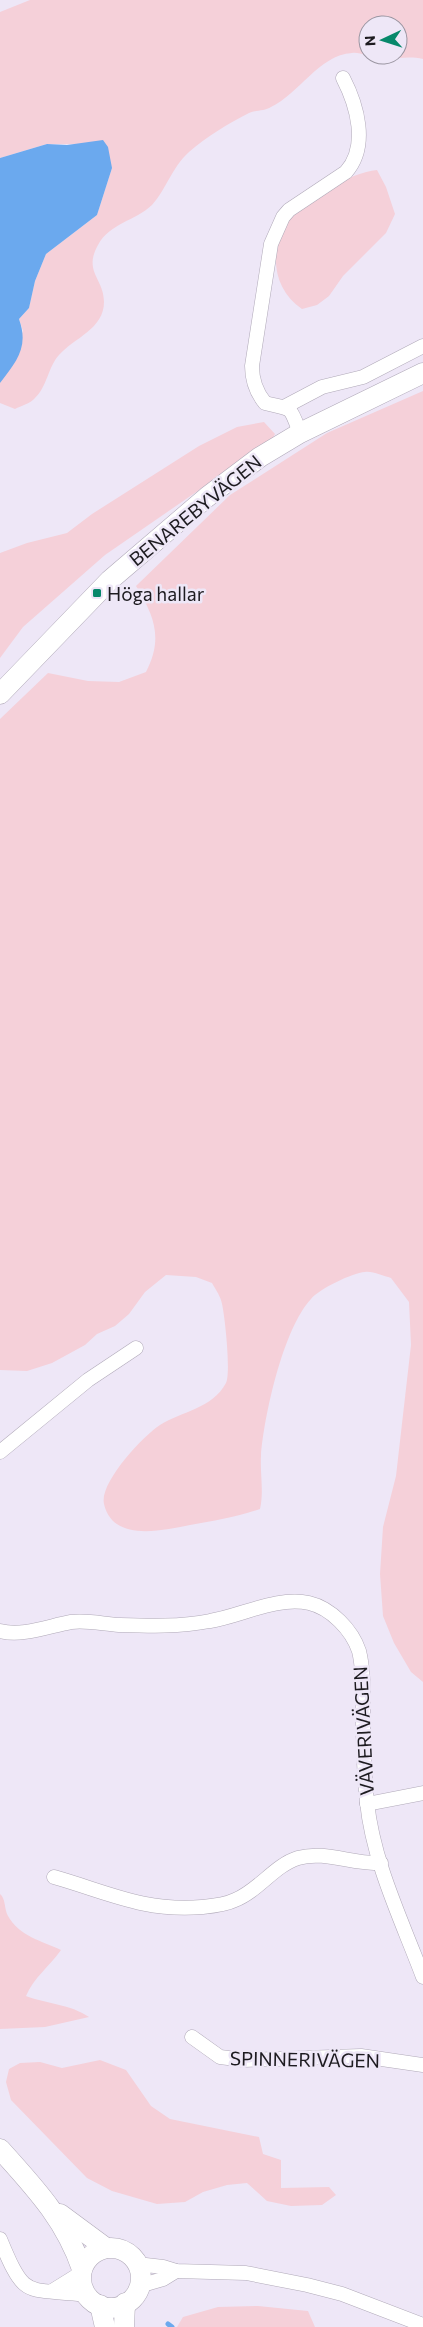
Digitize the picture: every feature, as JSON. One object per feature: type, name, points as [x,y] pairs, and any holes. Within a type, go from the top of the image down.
[{"type":"street","points":[[342,78],[352,95],[356,110],[358,139],[353,165],[346,172],[289,210],[282,217],[271,244],[252,376],[257,391],[265,404],[286,406],[322,387],[364,377],[423,346]]},
{"type":"street","name":"BENAREBYVÄGEN","points":[[0,694],[84,606],[148,545],[260,457],[300,433],[423,374]]},
{"type":"street","points":[[286,406],[292,412],[300,433]]},
{"type":"street","points":[[0,1452],[88,1380],[136,1348]]},
{"type":"street","name":"VÄVERIVÄGEN","points":[[0,1631],[18,1632],[73,1622],[99,1621],[162,1627],[210,1621],[290,1602],[310,1603],[343,1623],[358,1650],[363,1682],[364,1765],[367,1804],[381,1863],[423,1977]]},
{"type":"street","points":[[367,1804],[423,1793]]},
{"type":"street","points":[[54,1877],[134,1903],[165,1908],[196,1907],[235,1901],[298,1858],[333,1857],[367,1864],[381,1863]]},
{"type":"street","name":"SPINNERIVÄGEN","points":[[192,2037],[220,2057],[244,2060],[361,2056],[423,2065]]},
{"type":"street","points":[[0,2149],[52,2208],[71,2240],[82,2271],[82,2285],[94,2300],[105,2327]]},
{"type":"street","points":[[0,2239],[14,2274],[20,2282],[34,2291],[51,2292],[94,2300],[113,2307],[125,2303],[134,2296],[139,2286],[140,2275],[137,2264],[124,2251],[106,2248],[52,2208]]},
{"type":"street","points":[[51,2292],[82,2271],[91,2255],[106,2248]]},
{"type":"street","points":[[137,2264],[163,2267],[176,2271],[246,2273],[307,2285],[342,2294],[423,2325]]},
{"type":"street","points":[[139,2286],[164,2279],[176,2271]]},
{"type":"street","points":[[124,2327],[125,2303]]},
{"type":"shaded area","points":[[30,0],[423,0],[423,59],[408,57],[408,15],[358,15],[358,53],[340,55],[329,60],[281,101],[269,108],[249,113],[210,136],[183,158],[152,205],[116,227],[103,238],[94,254],[93,262],[93,269],[101,287],[104,302],[103,311],[99,319],[94,326],[59,355],[35,398],[15,409],[0,403],[0,383],[23,331],[19,319],[29,308],[35,281],[46,254],[97,215],[112,168],[82,144],[47,144],[0,158],[0,12]]},
{"type":"shaded area","points":[[377,170],[386,187],[395,214],[386,233],[343,276],[329,296],[317,305],[302,309],[284,290],[276,266],[276,254],[284,229],[298,210],[330,187],[366,172]]},
{"type":"shaded area","points":[[423,391],[423,1682],[411,1672],[394,1643],[383,1616],[380,1574],[383,1527],[396,1476],[411,1345],[409,1302],[391,1278],[368,1272],[344,1278],[315,1295],[301,1313],[284,1351],[266,1419],[261,1456],[262,1496],[260,1509],[234,1517],[153,1531],[140,1531],[128,1529],[117,1524],[109,1516],[104,1504],[104,1495],[108,1484],[133,1449],[143,1439],[160,1425],[213,1399],[226,1383],[228,1357],[226,1332],[221,1299],[212,1283],[196,1277],[166,1275],[145,1292],[129,1314],[115,1326],[97,1334],[85,1345],[52,1363],[27,1371],[0,1370],[0,719],[48,673],[88,681],[119,682],[146,672],[154,649],[154,628],[148,608],[136,586],[230,495],[327,433]]},
{"type":"shaded area","points":[[264,422],[275,434],[270,444],[244,459],[105,555],[23,627],[0,658],[0,553],[27,543],[67,533],[92,514],[199,446],[237,427]]},
{"type":"shaded area","points":[[0,1894],[8,1916],[18,1928],[32,1937],[61,1950],[33,1983],[26,1996],[74,2009],[89,2017],[45,2027],[0,2029]]},
{"type":"shaded area","points":[[100,2060],[126,2070],[151,2106],[170,2119],[259,2137],[263,2154],[281,2160],[281,2188],[329,2187],[336,2195],[322,2205],[291,2206],[267,2201],[247,2183],[227,2185],[203,2192],[185,2202],[157,2204],[112,2191],[87,2178],[11,2100],[6,2082],[9,2069],[20,2063],[40,2062],[62,2068]]},
{"type":"shaded area","points":[[258,2306],[308,2311],[315,2327],[177,2327],[183,2317],[218,2307]]},
{"type":"water","points":[[103,140],[108,147],[112,168],[97,215],[46,254],[35,281],[29,308],[19,319],[23,338],[20,353],[12,368],[0,383],[0,158],[47,144],[67,145]]},
{"type":"waterway","points":[[168,2324],[172,2327]]},
{"type":"place","name":"Höga hallar","points":[[97,593]]}]
